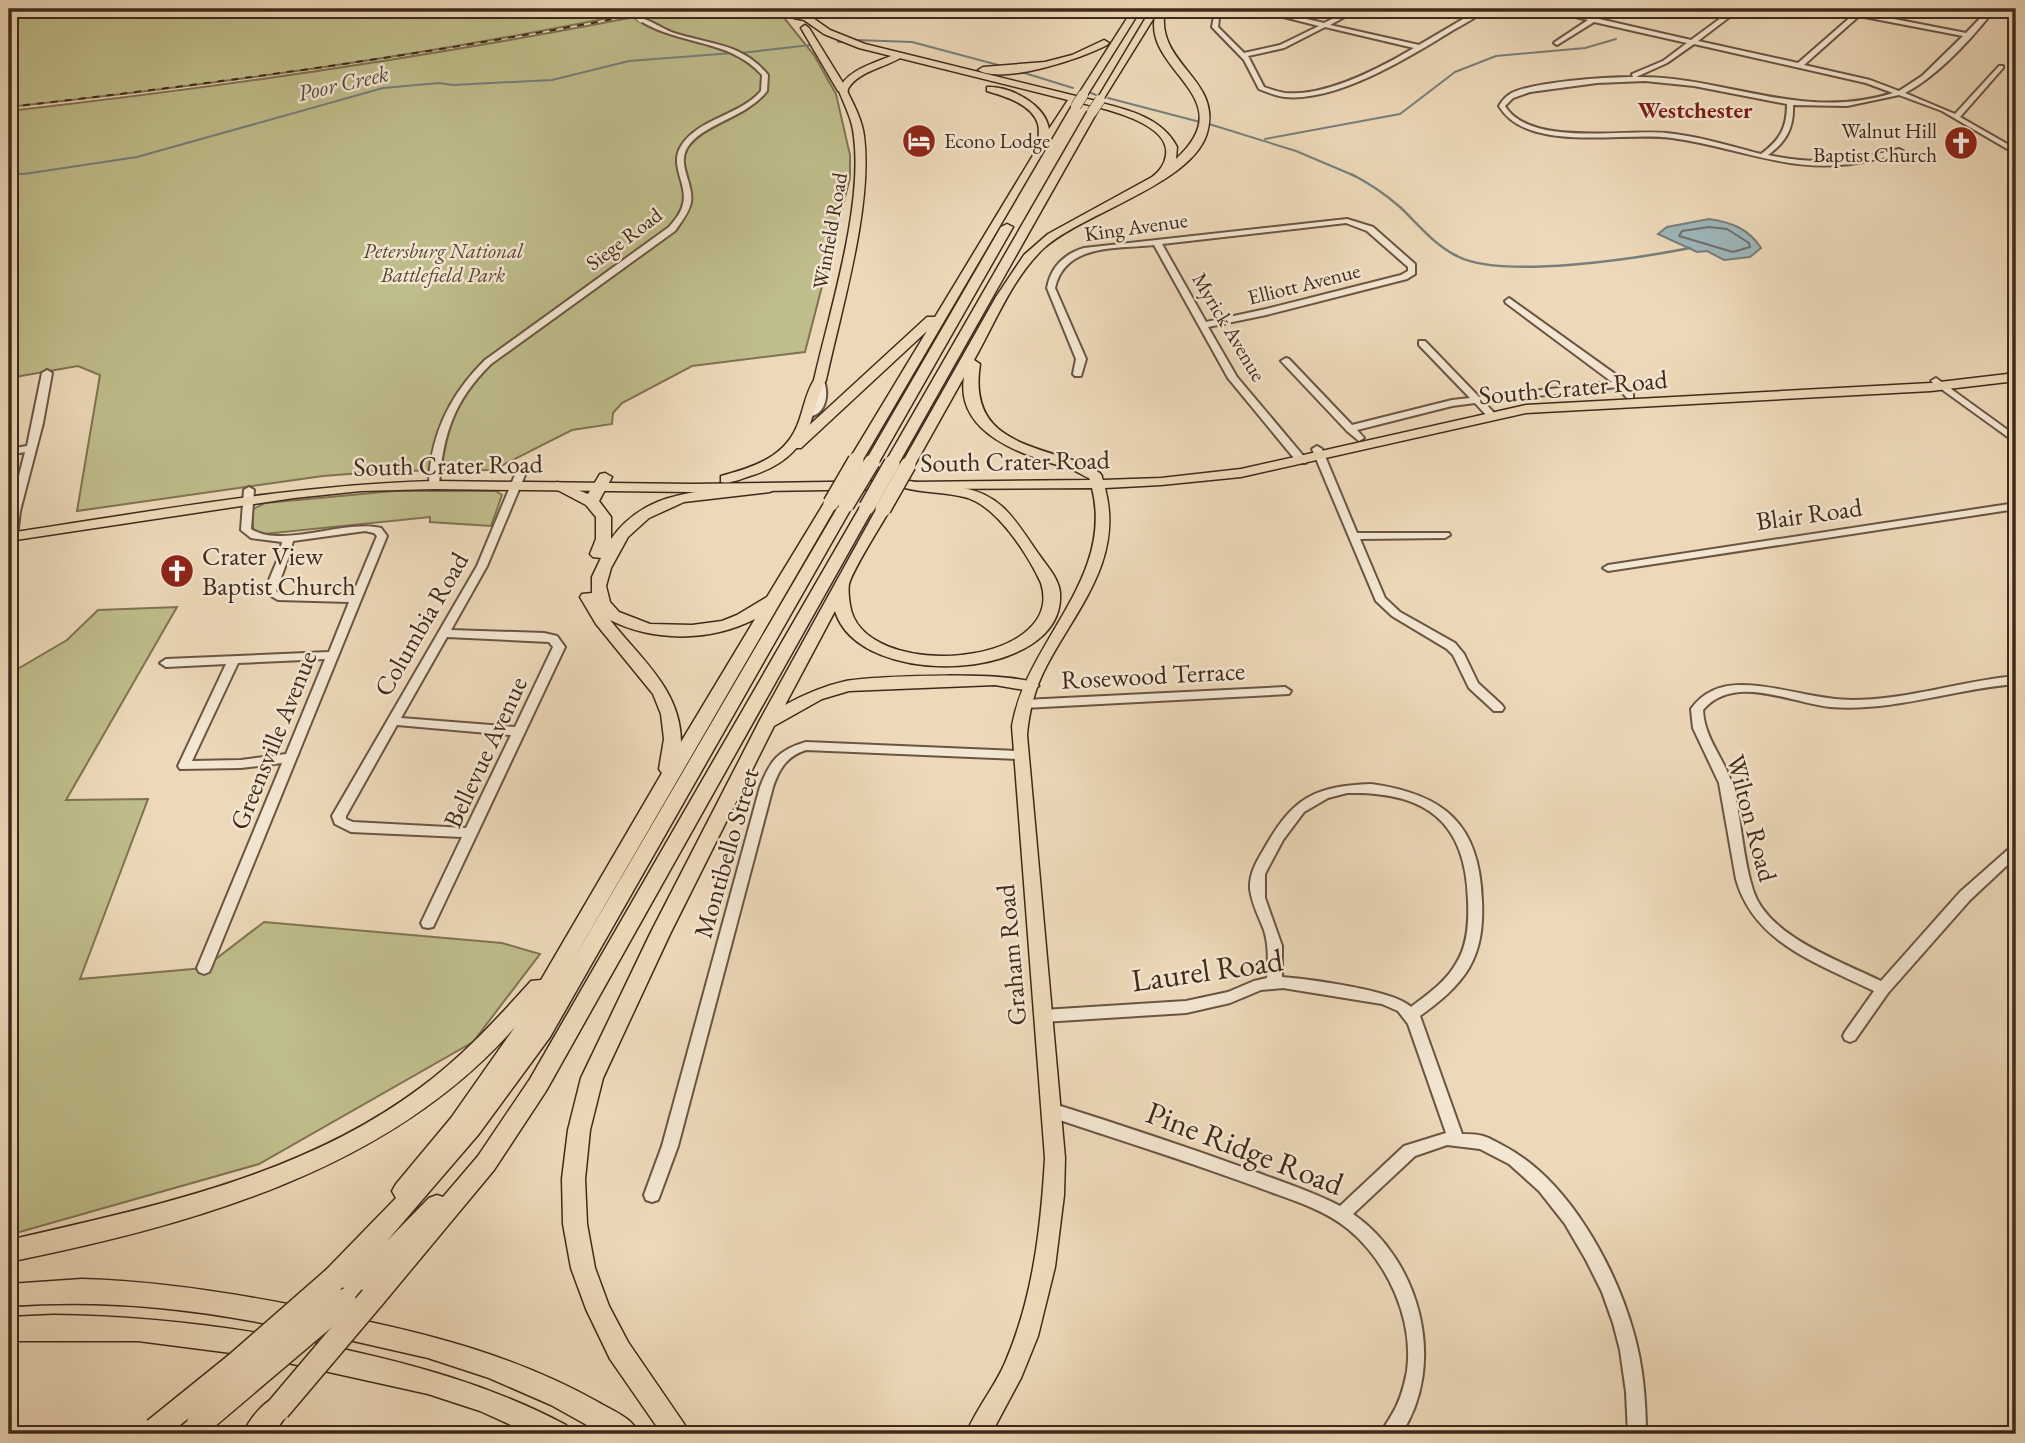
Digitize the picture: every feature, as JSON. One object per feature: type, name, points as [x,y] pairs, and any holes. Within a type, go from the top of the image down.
[{"type":"highway","points":[[152,1432],[238,1363],[339,1289],[379,1234],[473,1126],[542,1031],[838,504],[1076,99],[1104,43],[1129,9]]},
{"type":"highway","points":[[864,461],[947,305],[1040,148],[1137,9]]},
{"type":"highway","points":[[678,1434],[653,1403],[613,1341],[592,1295],[576,1247],[572,1213],[572,1166],[579,1121],[592,1077],[680,893],[841,586],[892,463],[1092,112],[1155,9]]},
{"type":"highway","points":[[257,1434],[486,1163],[538,1085],[875,508],[908,465],[1013,278],[1040,246],[1075,222],[1161,174],[1182,160],[1196,144],[1204,128],[1205,111],[1200,96],[1160,40],[1156,24],[1161,9]]},
{"type":"highway","points":[[794,12],[795,19],[805,28],[834,45],[884,62],[995,90],[1025,103],[1038,113],[1044,125],[1040,148]]},
{"type":"highway","points":[[794,12],[848,41],[909,59],[1111,108],[1142,119],[1161,130],[1172,146],[1172,158],[1161,174]]},
{"type":"highway","points":[[805,28],[843,91]]},
{"type":"highway","points":[[909,59],[973,69],[1024,68],[1073,59],[1104,43]]},
{"type":"highway","points":[[796,444],[947,305]]},
{"type":"highway","points":[[984,330],[968,381],[968,396],[977,413],[995,432],[1021,448],[1086,469],[1096,479]]},
{"type":"highway","points":[[591,502],[603,482]]},
{"type":"highway","points":[[841,586],[843,612],[855,632],[878,649],[917,660],[965,661],[1001,653],[1027,639],[1044,622],[1052,605],[1051,588],[1003,513],[988,501],[971,494],[910,485]]},
{"type":"highway","points":[[557,486],[591,502],[606,520],[607,533],[588,579],[588,597],[601,620],[657,686],[668,704],[674,732],[664,786]]},
{"type":"highway","points":[[770,488],[751,492],[695,495],[670,501],[647,512],[622,532],[599,577],[598,586],[605,605],[617,617],[639,626],[677,632],[709,629],[740,620],[758,609],[779,589]]},
{"type":"highway","points":[[379,1234],[402,1194],[459,1125],[520,1037],[568,948],[779,589],[838,504]]},
{"type":"highway","points":[[768,722],[816,695],[849,686],[995,680],[1027,695]]},
{"type":"highway","points":[[612,958],[740,776]]},
{"type":"highway","points":[[9,1251],[198,1205],[244,1191],[288,1174],[369,1133],[444,1082],[495,1040],[568,948]]},
{"type":"highway","points":[[193,1429],[339,1289],[450,1190],[538,1085]]},
{"type":"highway","points":[[9,1295],[67,1290],[119,1291],[229,1303],[441,1350],[548,1390],[626,1434]]},
{"type":"highway","points":[[9,1329],[118,1326],[188,1332],[286,1348],[433,1381],[518,1412],[557,1434]]},
{"type":"main road","points":[[843,91],[853,76],[898,56]]},
{"type":"main road","name":"Winfield Road","points":[[796,444],[813,390],[820,380],[847,261],[861,178],[859,135],[843,91]]},
{"type":"main road","name":"South Crater Road","points":[[1319,453],[1355,433],[1484,407],[1630,396],[1940,384],[2016,369]]},
{"type":"main road","name":"South Crater Road","points":[[518,480],[557,486],[726,479],[1196,478],[1319,453],[1484,407],[1578,405],[1940,384],[2016,377]]},
{"type":"main road","points":[[726,479],[770,463],[796,444]]},
{"type":"main road","name":"South Crater Road","points":[[11,531],[249,495],[434,479],[770,488],[1096,479]]},
{"type":"main road","name":"Graham Road","points":[[978,1434],[999,1403],[1016,1367],[1042,1285],[1054,1203],[1055,1158],[1019,755],[1027,695],[1044,657],[1077,605],[1098,562],[1103,523],[1096,479]]},
{"type":"street","points":[[1229,9],[1216,17],[1213,24],[1243,55],[1261,88],[1276,94],[1298,95],[1356,81],[1484,9]]},
{"type":"street","points":[[1255,9],[1419,47]]},
{"type":"street","points":[[1243,55],[1282,47],[1356,9]]},
{"type":"street","points":[[1545,9],[1801,64],[1902,92],[1957,116],[2016,152]]},
{"type":"street","points":[[1557,43],[1610,9]]},
{"type":"street","points":[[1737,9],[1660,65],[1623,78],[1522,92],[1511,96],[1503,105],[1507,114],[1518,122],[1554,133],[1669,135],[1797,163],[1837,164],[1868,161],[1899,151]]},
{"type":"street","points":[[1834,9],[1861,11],[1967,35]]},
{"type":"street","points":[[1623,78],[1686,82],[1790,103],[1851,104],[1902,92],[1918,83],[1992,9]]},
{"type":"street","name":"Siege Road","points":[[434,479],[446,417],[465,384],[488,362],[673,229],[685,214],[690,200],[679,161],[685,146],[701,132],[749,107],[764,91],[765,75],[759,66],[747,58],[655,29],[631,10]]},
{"type":"street","points":[[1801,64],[1861,11]]},
{"type":"street","points":[[1660,65],[1686,82]]},
{"type":"street","points":[[1957,116],[2001,67]]},
{"type":"street","points":[[1763,156],[1780,144],[1787,132],[1791,118],[1790,103]]},
{"type":"street","name":"King Avenue","points":[[1078,374],[1081,359],[1051,288],[1053,277],[1065,258],[1084,250],[1338,221]]},
{"type":"street","name":"Elliott Avenue","points":[[1203,325],[1266,312],[1404,277],[1412,272],[1408,260],[1370,229],[1360,224],[1338,221]]},
{"type":"street","name":"Myrick Avenue","points":[[1156,241],[1233,378],[1299,457]]},
{"type":"street","points":[[1509,301],[1620,384],[1630,396]]},
{"type":"street","points":[[1422,343],[1484,407],[1620,384]]},
{"type":"street","points":[[1286,361],[1355,433]]},
{"type":"street","points":[[11,531],[47,373]]},
{"type":"street","points":[[1940,384],[2016,440]]},
{"type":"street","points":[[9,452],[31,448]]},
{"type":"street","points":[[1319,453],[1375,588],[1387,608],[1451,646],[1458,654],[1473,685],[1498,708]]},
{"type":"street","name":"Columbia Road","points":[[471,832],[345,825],[339,816],[482,566],[503,522],[518,480]]},
{"type":"street","points":[[249,495],[247,533],[264,539],[288,538],[284,556],[269,590],[273,595],[356,599]]},
{"type":"street","name":"Blair Road","points":[[1608,568],[2016,506]]},
{"type":"street","name":"Greensville Avenue","points":[[204,968],[382,536],[377,530],[365,528],[288,538]]},
{"type":"street","points":[[1353,537],[1445,535]]},
{"type":"street","name":"Bellevue Avenue","points":[[428,923],[559,647],[557,642],[548,637],[443,633]]},
{"type":"street","points":[[166,663],[332,655]]},
{"type":"street","points":[[234,660],[184,766],[241,764],[292,757]]},
{"type":"street","name":"Wilton Road","points":[[1883,989],[1783,936],[1757,912],[1748,894],[1724,779],[1698,726],[1697,709],[1708,696],[1726,689],[1750,689],[1826,702],[1872,704],[2016,680]]},
{"type":"street","name":"Rosewood Terrace","points":[[1027,695],[1285,691]]},
{"type":"street","points":[[392,721],[518,731]]},
{"type":"street","name":"Montibello Street","points":[[652,1195],[670,1146],[757,825],[772,775],[781,756],[806,746],[1019,755]]},
{"type":"street","points":[[1274,982],[1273,935],[1256,884],[1260,870],[1293,814],[1312,799],[1346,789],[1395,793],[1426,805],[1451,824],[1466,845],[1474,889],[1475,938],[1471,953],[1461,968],[1441,991],[1411,1015],[1455,1137]]},
{"type":"street","points":[[1850,1036],[1883,989],[1965,896],[2016,850]]},
{"type":"street","name":"Laurel Road","points":[[1042,1016],[1186,1007],[1209,1003],[1274,982],[1292,982],[1384,999],[1403,1007],[1411,1015]]},
{"type":"street","name":"Pine Ridge Road","points":[[1051,1110],[1235,1172],[1327,1207],[1341,1215],[1373,1244],[1389,1265],[1411,1314],[1417,1358],[1407,1405],[1391,1434]]},
{"type":"street","points":[[1341,1215],[1410,1151],[1424,1143],[1455,1137],[1487,1142],[1513,1155],[1551,1195],[1588,1248],[1612,1298],[1627,1341],[1637,1434]]},
{"type":"green space","points":[[9,9],[653,9],[493,40],[332,66],[9,107]]},
{"type":"green space","name":"Petersburg National Battlefield Park","points":[[675,9],[777,9],[814,55],[836,94],[850,155],[850,178],[805,352],[692,366],[622,403],[613,413],[612,424],[572,430],[493,470],[387,471],[323,476],[77,511],[100,375],[78,366],[9,378],[9,111],[343,67]]},
{"type":"green space","points":[[394,491],[496,491],[502,495],[491,526],[430,522],[430,517],[253,535],[253,509],[265,503]]},
{"type":"green space","points":[[177,607],[66,800],[148,799],[80,979],[204,968],[264,922],[502,943],[540,954],[473,1042],[259,1164],[9,1235],[9,674],[67,640],[98,610]]},
{"type":"water","points":[[1709,219],[1739,228],[1751,236],[1761,248],[1750,257],[1724,260],[1707,251],[1697,252],[1658,234],[1667,227]]},
{"type":"waterway","points":[[1265,139],[1400,114],[1455,72],[1496,56],[1585,48],[1616,39]]},
{"type":"waterway","name":"Poor Creek","points":[[856,40],[912,42],[1002,66]]},
{"type":"waterway","name":"Poor Creek","points":[[838,42],[843,42]]},
{"type":"waterway","name":"Poor Creek","points":[[741,53],[811,45]]},
{"type":"waterway","name":"Poor Creek","points":[[9,173],[24,174],[137,157],[383,88],[439,83],[453,85],[552,80],[629,61],[733,53]]},
{"type":"waterway","name":"Poor Creek","points":[[1018,71],[1073,88]]},
{"type":"waterway","name":"Poor Creek","points":[[1091,93],[1096,95]]},
{"type":"waterway","name":"Poor Creek","points":[[1108,98],[1200,122]]},
{"type":"waterway","points":[[1209,124],[1296,151],[1353,175]]},
{"type":"waterway","points":[[1353,175],[1394,202],[1441,246],[1457,256],[1478,263],[1537,267],[1571,265],[1690,248]]},
{"type":"railway","points":[[9,107],[338,65],[665,9]]},
{"type":"place","name":"Econo Lodge","points":[[919,141]]},
{"type":"place","name":"Walnut Hill Baptist Church","points":[[1961,143]]},
{"type":"place","name":"Crater View Baptist Church","points":[[177,571]]},
{"type":"district","name":"Westchester","points":[[1695,110]]}]
